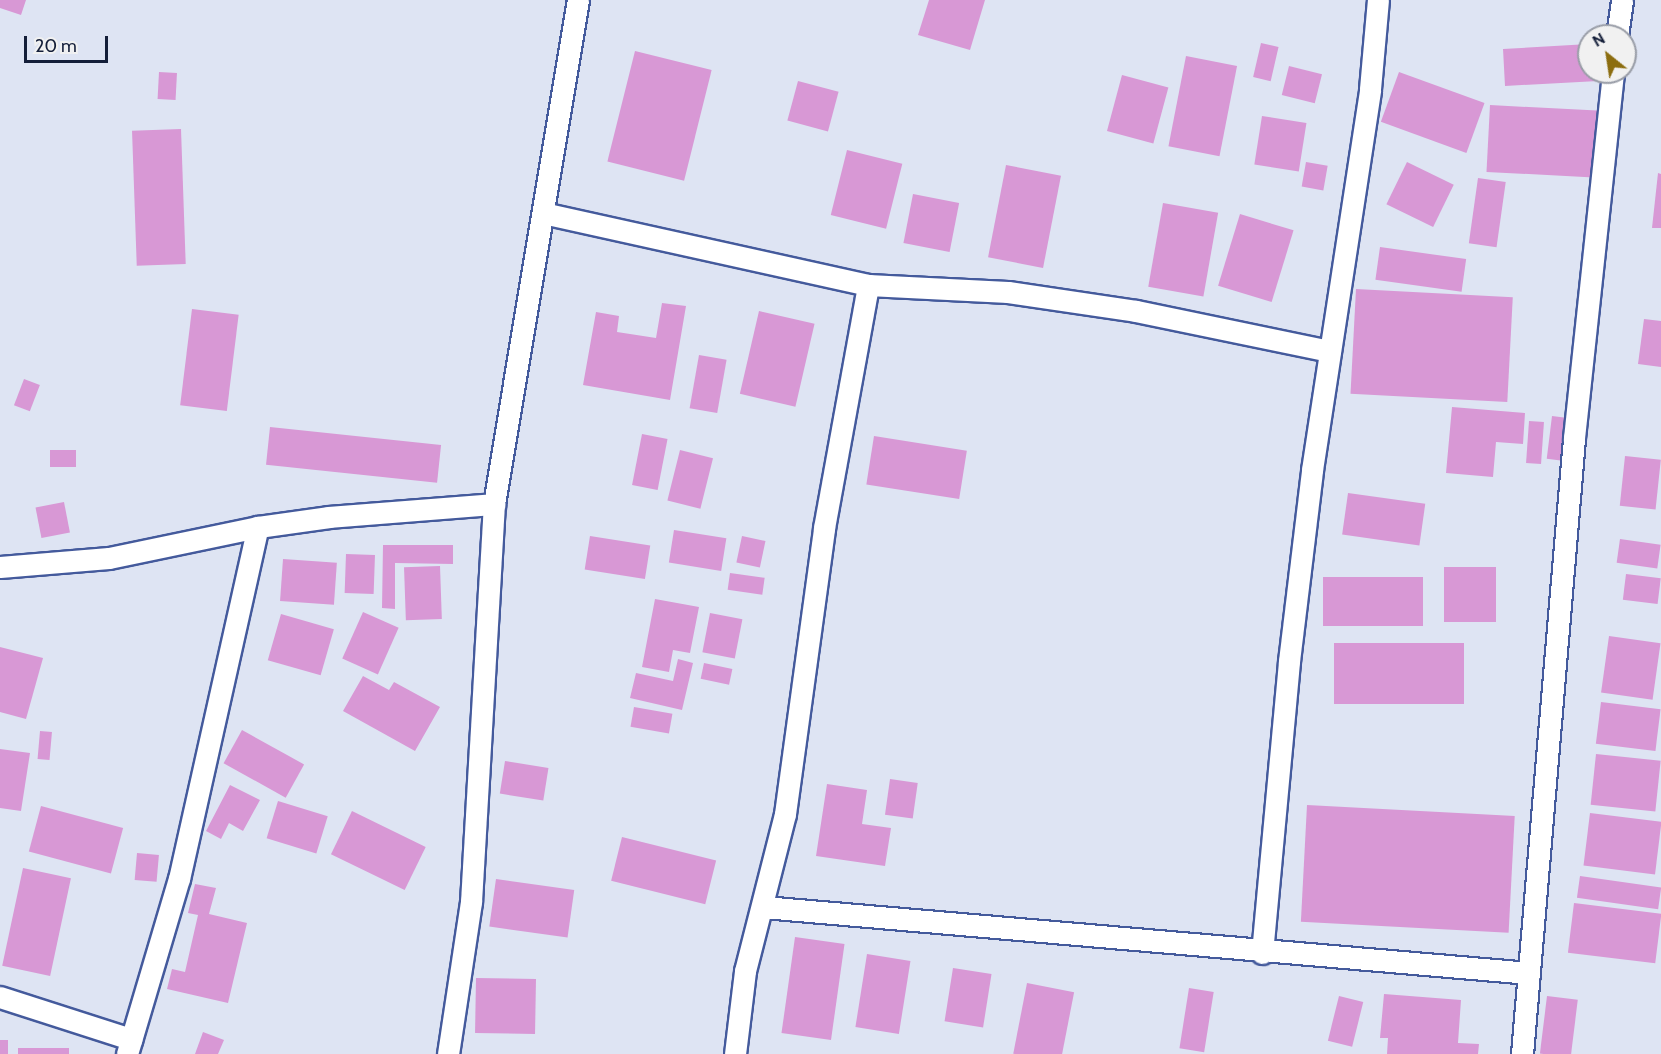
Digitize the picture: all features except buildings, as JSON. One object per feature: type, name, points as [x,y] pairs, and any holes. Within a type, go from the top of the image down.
[{"type":"street","points":[[448,1054],[471,902],[494,504],[578,0]]},
{"type":"street","points":[[1262,953],[1288,661],[1330,351],[1370,89],[1378,0]]},
{"type":"street","points":[[1619,24],[1622,0]]},
{"type":"street","points":[[1522,1054],[1574,438],[1612,84]]},
{"type":"street","points":[[543,213],[868,285],[1008,292],[1113,307],[1330,351]]},
{"type":"street","points":[[735,1054],[745,971],[764,907],[785,814],[824,528],[868,285]]},
{"type":"street","points":[[0,567],[108,558],[258,527],[329,517],[494,504]]},
{"type":"street","points":[[0,997],[129,1046],[180,879],[258,527]]},
{"type":"street","points":[[764,907],[1262,953],[1529,973]]}]
